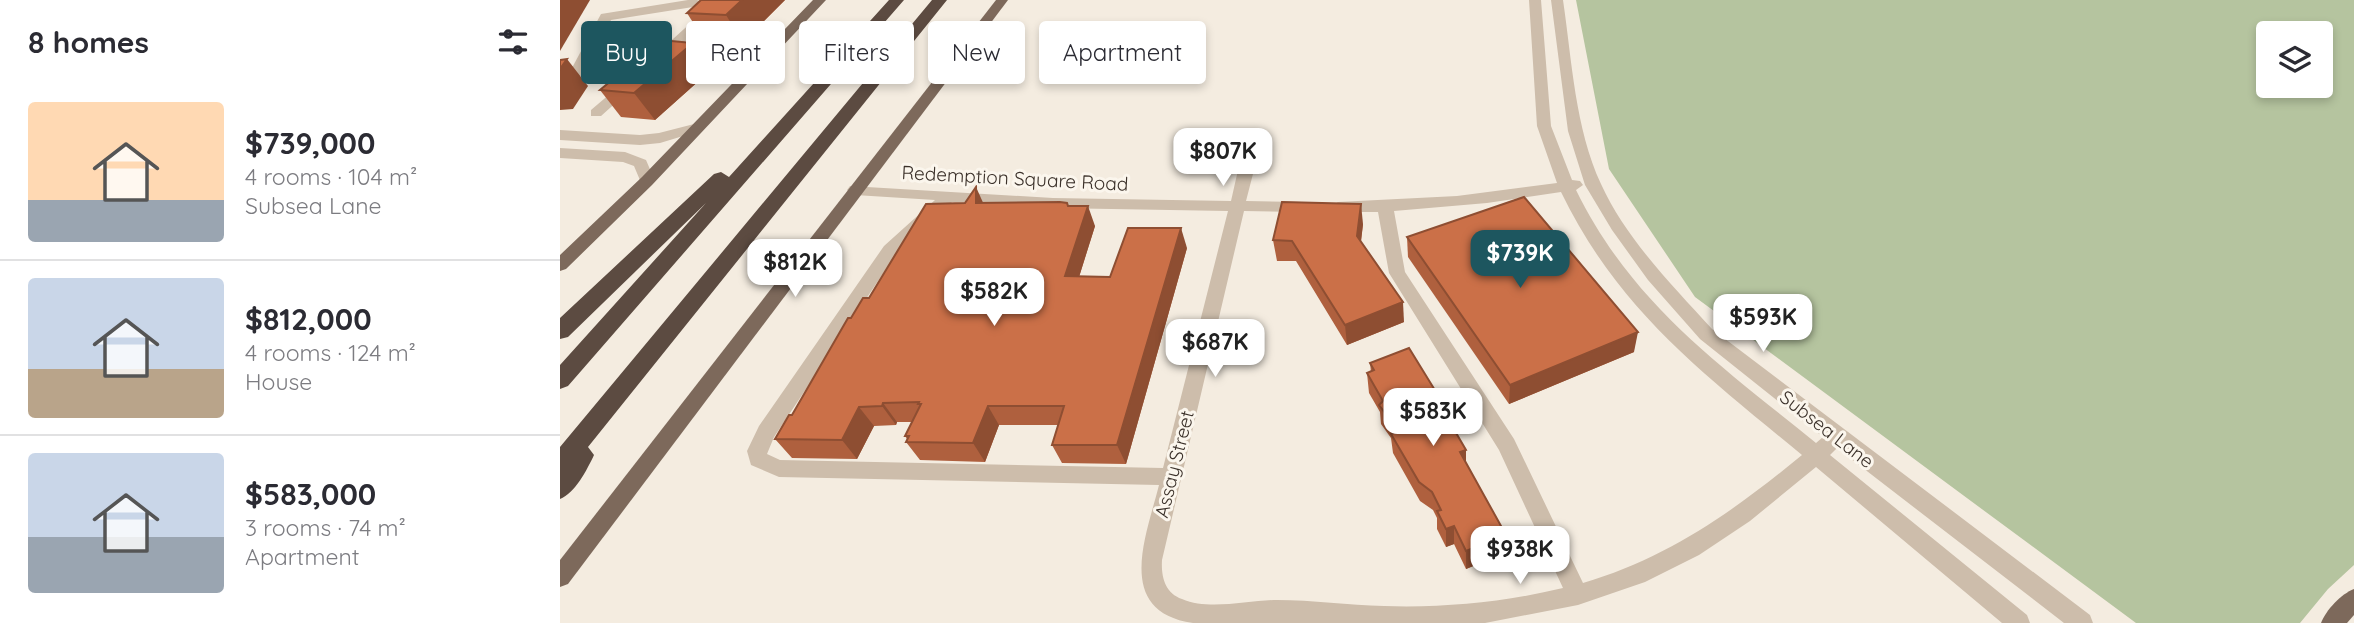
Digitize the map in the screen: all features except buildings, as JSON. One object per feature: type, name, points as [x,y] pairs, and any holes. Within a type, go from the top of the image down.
[{"type":"highway","points":[[878,21],[897,0]]},
{"type":"highway","points":[[560,464],[624,390],[870,83],[940,0]]},
{"type":"highway","points":[[560,331],[820,84]]},
{"type":"highway","points":[[560,380],[820,84]]},
{"type":"highway","points":[[560,488],[624,390]]},
{"type":"main road","points":[[560,265],[647,181],[820,0]]},
{"type":"main road","points":[[560,576],[1002,0]]},
{"type":"main road","points":[[2332,623],[2354,599]]},
{"type":"street","name":"Subsea Lane","points":[[1535,0],[1544,126],[1566,186],[1587,229],[1623,281],[1685,347],[2019,623]]},
{"type":"street","name":"Subsea Lane","points":[[1557,0],[1576,131],[1592,181],[1618,226],[1654,276],[1706,334],[2082,623]]},
{"type":"street","points":[[578,70],[606,17],[694,1],[714,9],[672,46]]},
{"type":"street","points":[[560,72],[581,70]]},
{"type":"street","points":[[596,113],[629,84]]},
{"type":"street","points":[[560,135],[640,140],[660,138],[698,127]]},
{"type":"street","points":[[560,153],[625,158],[641,163],[647,181]]},
{"type":"street","name":"Assay Street","points":[[1246,170],[1150,570],[1159,594],[1171,605],[1186,611],[1278,611],[1390,617],[1522,607],[1578,595]]},
{"type":"street","name":"Redemption Square Road","points":[[855,190],[1089,204],[1385,207],[1482,198],[1592,181]]},
{"type":"street","points":[[947,196],[926,220],[890,250],[766,432],[757,451],[758,459],[779,468],[1171,477]]},
{"type":"street","points":[[1385,207],[1397,273],[1507,445],[1578,595],[1639,574],[1702,543],[1747,513],[1837,437]]},
{"type":"green space","points":[[1576,0],[2354,0],[2354,565],[2328,589],[2300,623],[2136,623],[1695,297],[1609,169]]}]
